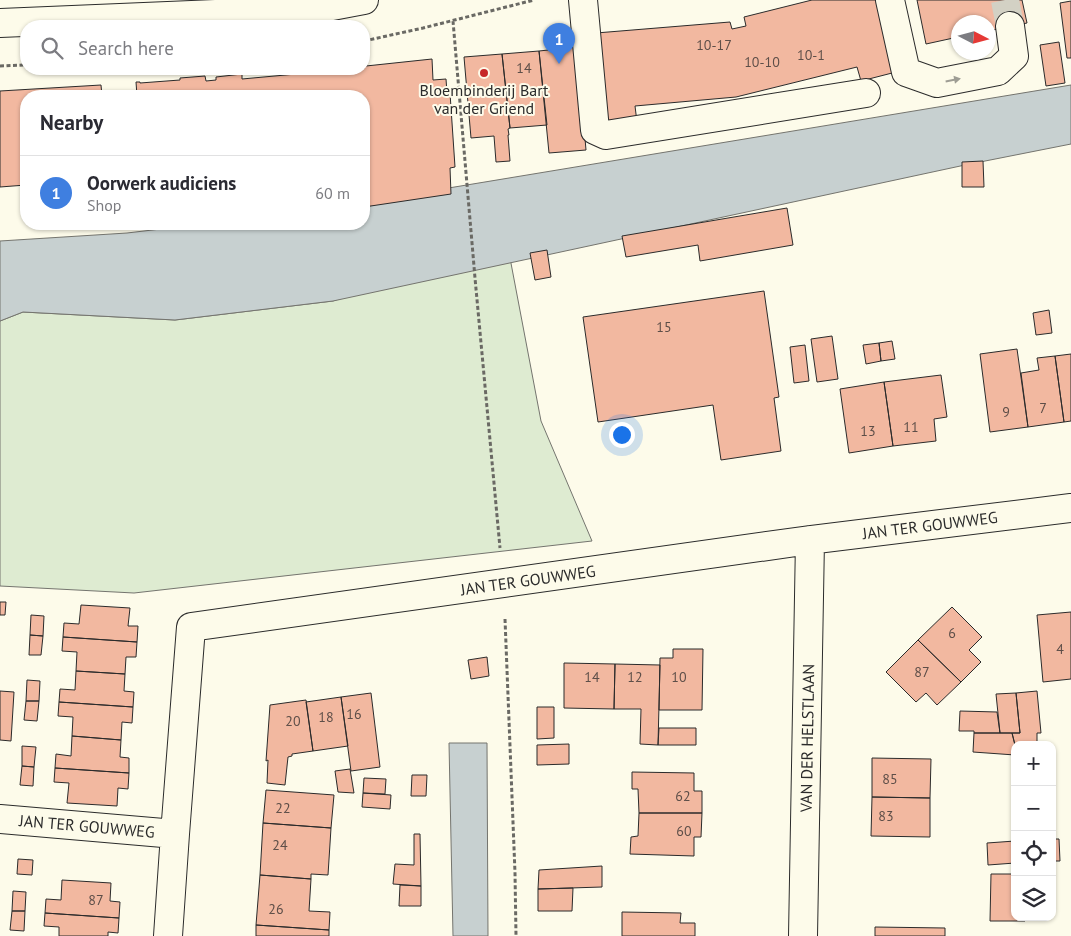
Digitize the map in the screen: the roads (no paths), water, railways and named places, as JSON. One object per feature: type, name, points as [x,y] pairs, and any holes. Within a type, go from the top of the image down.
[{"type":"street","points":[[72,20],[311,10],[364,0]]},
{"type":"street","points":[[583,0],[594,130],[606,135],[866,93]]},
{"type":"street","points":[[890,0],[906,72],[937,83],[998,71],[1014,56],[1010,26]]},
{"type":"street","points":[[0,23],[20,22]]},
{"type":"street","name":"JAN TER GOUWWEG","points":[[168,936],[174,834],[192,628],[810,540],[1071,508]]},
{"type":"street","name":"VAN DER HELSTLAAN","points":[[803,936],[810,540]]},
{"type":"street","name":"JAN TER GOUWWEG","points":[[0,819],[174,834]]},
{"type":"tunnel","points":[[1005,0],[1010,26]]},
{"type":"place","name":"Oorwerk audiciens","points":[[559,64]]},
{"type":"place","name":"Bloembinderij Bart van der Griend","points":[[484,73]]}]
